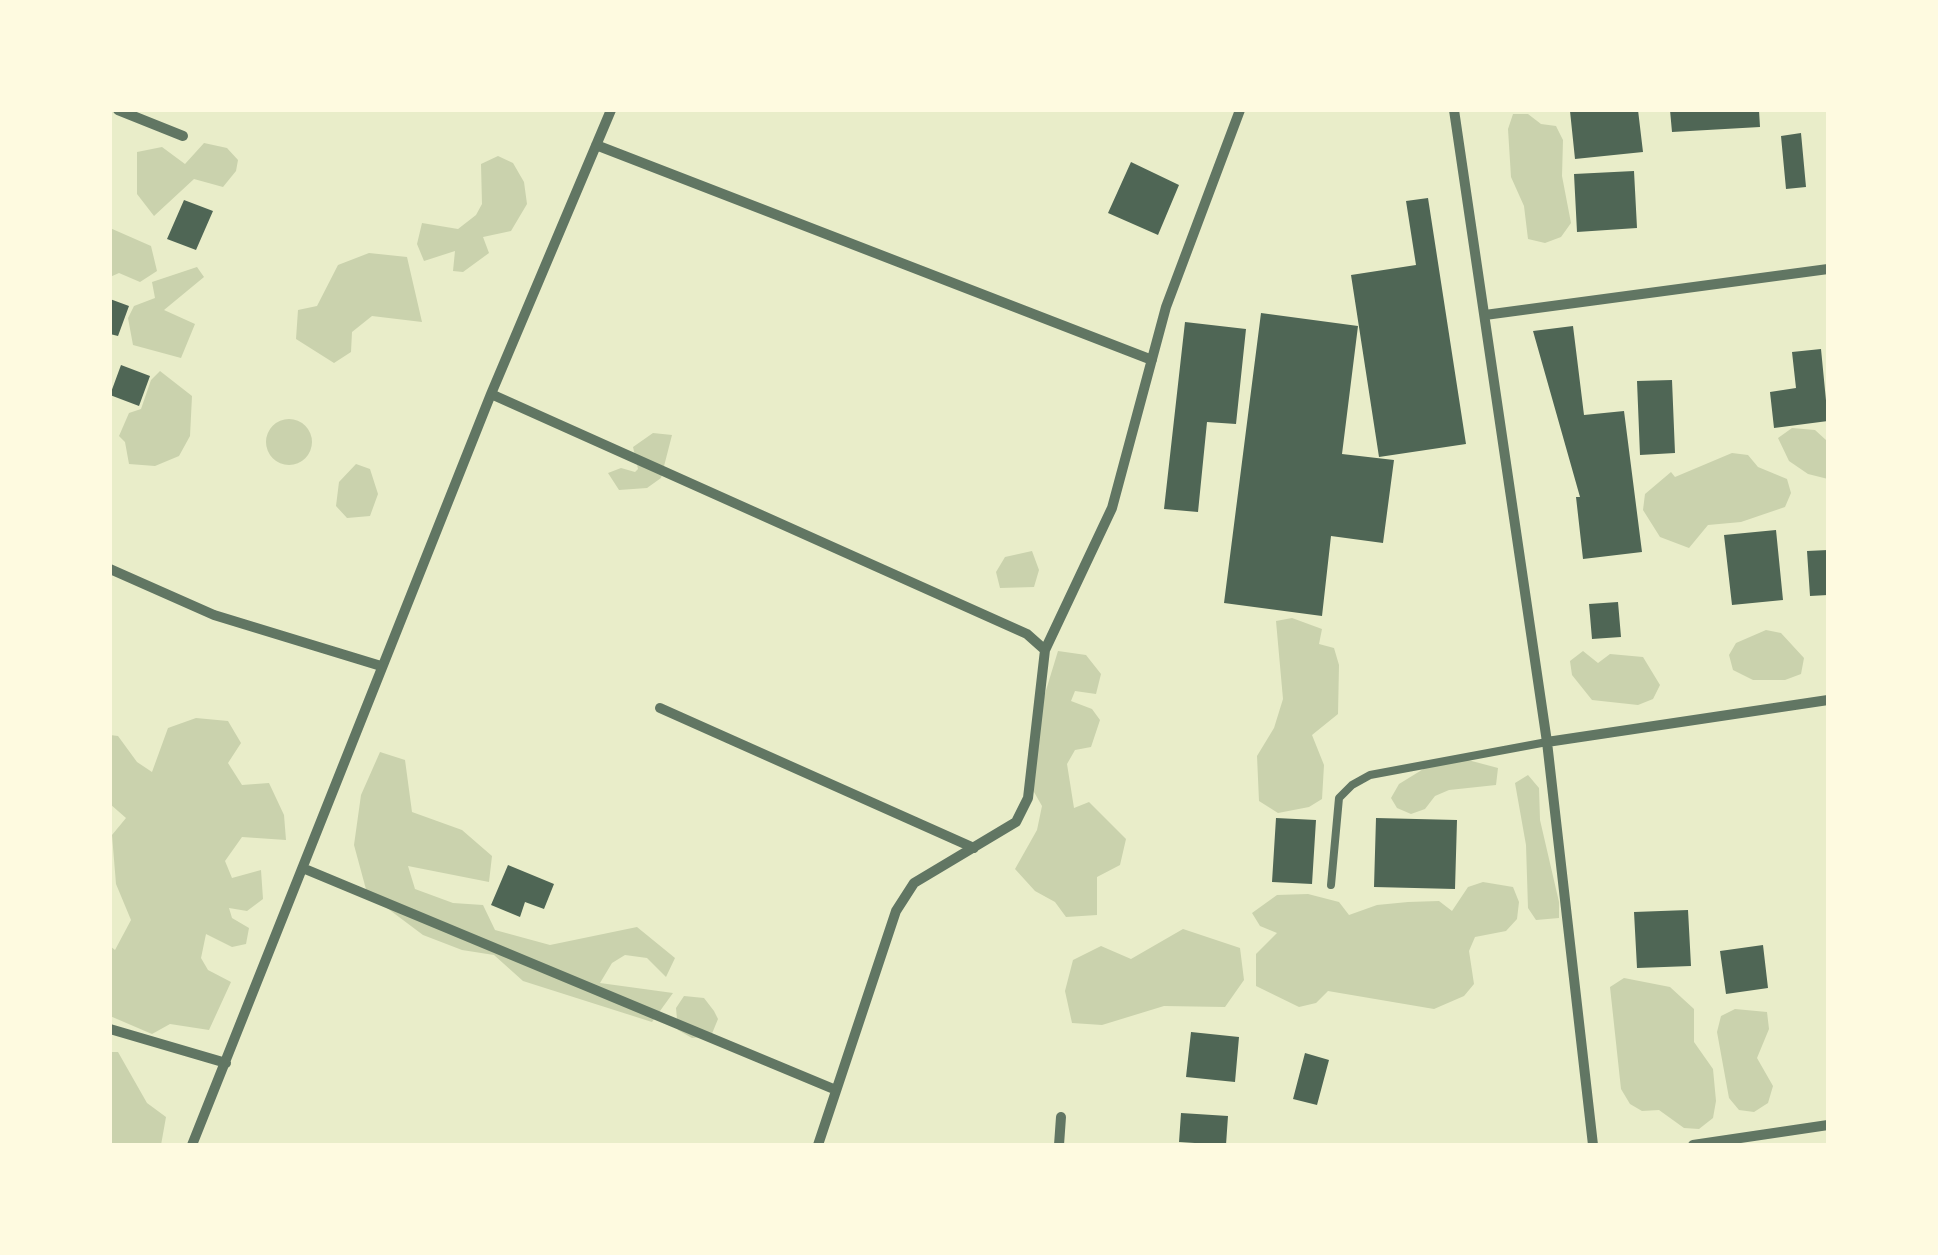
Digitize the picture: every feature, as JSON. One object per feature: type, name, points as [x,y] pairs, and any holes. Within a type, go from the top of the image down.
[{"type":"street","points":[[118,110],[183,136]]},
{"type":"street","points":[[192,1145],[305,869],[490,394],[612,110]]},
{"type":"street","points":[[818,1145],[896,911],[914,883],[1016,822],[1028,798],[1045,650],[1112,508],[1166,307],[1240,110]]},
{"type":"street","points":[[1454,110],[1548,742],[1593,1145]]},
{"type":"street","points":[[596,145],[1152,360]]},
{"type":"street","points":[[1485,315],[1828,269]]},
{"type":"street","points":[[490,394],[1027,634],[1045,650]]},
{"type":"street","points":[[110,569],[214,615],[381,666]]},
{"type":"street","points":[[1548,742],[1828,700]]},
{"type":"street","points":[[660,708],[974,848]]},
{"type":"street","points":[[305,869],[836,1090]]},
{"type":"street","points":[[110,1029],[226,1062]]},
{"type":"street","points":[[1058,1145],[1061,1117]]},
{"type":"street","points":[[1693,1145],[1828,1124]]},
{"type":"lane","points":[[1331,885],[1338,798],[1352,785],[1370,775],[1548,742]]},
{"type":"green space","points":[[1513,114],[1528,114],[1541,124],[1556,126],[1563,140],[1562,176],[1571,223],[1561,237],[1545,243],[1528,239],[1524,206],[1511,177],[1508,129]]},
{"type":"green space","points":[[204,143],[227,148],[238,160],[236,171],[223,187],[194,179],[154,216],[137,194],[137,152],[162,147],[185,164]]},
{"type":"green space","points":[[498,156],[513,163],[524,182],[527,204],[511,231],[483,237],[489,253],[463,272],[453,271],[455,251],[424,261],[417,244],[422,223],[458,229],[476,215],[482,204],[481,164]]},
{"type":"green space","points":[[110,228],[151,246],[157,271],[140,282],[119,273],[110,277]]},
{"type":"green space","points":[[369,253],[407,257],[422,322],[372,316],[352,332],[351,352],[334,363],[296,339],[298,310],[317,306],[338,265]]},
{"type":"green space","points":[[197,267],[204,277],[164,310],[195,324],[181,358],[133,345],[128,318],[134,306],[155,298],[152,282]]},
{"type":"green space","points":[[160,371],[192,396],[190,436],[179,456],[155,466],[129,464],[125,442],[119,436],[129,413],[141,409],[151,380]]},
{"type":"green space","points":[[289,419],[306,425],[312,442],[306,459],[289,465],[272,459],[266,442],[272,425]]},
{"type":"green space","points":[[1792,428],[1815,430],[1826,440],[1828,479],[1808,474],[1789,461],[1778,438]]},
{"type":"green space","points":[[653,433],[672,435],[661,478],[647,488],[619,490],[608,473],[621,468],[635,472],[638,469],[633,447]]},
{"type":"green space","points":[[1732,453],[1748,455],[1758,467],[1787,479],[1791,493],[1785,507],[1741,522],[1708,525],[1689,548],[1660,537],[1643,510],[1645,494],[1671,472],[1675,477]]},
{"type":"green space","points":[[356,464],[370,469],[378,494],[370,516],[347,518],[336,506],[339,482]]},
{"type":"green space","points":[[1032,551],[1039,570],[1034,587],[1000,588],[996,572],[1005,557]]},
{"type":"green space","points":[[1292,618],[1322,629],[1319,644],[1334,648],[1339,665],[1338,714],[1312,735],[1324,765],[1322,799],[1309,807],[1278,813],[1259,801],[1257,756],[1274,728],[1283,699],[1276,621]]},
{"type":"green space","points":[[1766,630],[1781,633],[1804,658],[1801,674],[1785,680],[1753,680],[1733,670],[1729,655],[1736,643]]},
{"type":"green space","points":[[1058,651],[1086,655],[1101,674],[1096,694],[1075,691],[1071,701],[1092,709],[1100,720],[1091,747],[1075,750],[1067,764],[1074,808],[1089,802],[1126,839],[1120,865],[1097,877],[1097,915],[1066,917],[1055,902],[1035,891],[1015,869],[1037,830],[1042,806],[1026,778],[1029,746]]},
{"type":"green space","points":[[1583,651],[1598,663],[1610,654],[1643,657],[1660,685],[1653,699],[1638,705],[1592,700],[1572,675],[1570,661]]},
{"type":"green space","points":[[196,718],[228,721],[241,743],[228,763],[242,785],[269,783],[284,815],[286,840],[242,837],[225,861],[232,878],[261,870],[263,899],[247,911],[229,908],[232,918],[249,928],[246,944],[232,947],[206,934],[201,958],[208,970],[231,982],[209,1030],[170,1024],[152,1034],[110,1016],[110,946],[115,950],[131,920],[116,884],[112,835],[126,818],[110,804],[110,735],[118,736],[137,762],[152,772],[168,728]]},
{"type":"green space","points":[[380,752],[405,760],[412,812],[462,830],[492,856],[489,882],[408,866],[415,889],[453,903],[483,905],[495,930],[550,945],[637,927],[675,958],[666,977],[647,958],[625,955],[612,963],[600,983],[673,993],[652,1022],[523,981],[494,955],[462,950],[423,935],[367,893],[354,845],[361,795]]},
{"type":"green space","points":[[1438,760],[1468,760],[1498,768],[1496,785],[1449,790],[1435,796],[1425,809],[1411,814],[1397,808],[1391,798],[1399,784]]},
{"type":"green space","points":[[1528,775],[1539,788],[1540,820],[1559,902],[1559,918],[1536,920],[1528,908],[1526,845],[1515,783]]},
{"type":"green space","points":[[1483,882],[1513,887],[1519,902],[1517,919],[1506,931],[1475,937],[1469,951],[1474,984],[1464,996],[1434,1009],[1328,991],[1316,1003],[1299,1007],[1256,986],[1256,954],[1277,933],[1260,926],[1252,913],[1277,895],[1308,894],[1339,902],[1349,915],[1377,905],[1408,902],[1439,901],[1452,911],[1468,887]]},
{"type":"green space","points":[[1183,929],[1240,948],[1244,980],[1225,1007],[1164,1006],[1102,1025],[1072,1023],[1065,991],[1073,960],[1101,946],[1131,959]]},
{"type":"green space","points":[[1624,978],[1670,987],[1694,1009],[1694,1042],[1713,1069],[1716,1101],[1713,1118],[1699,1129],[1684,1128],[1659,1110],[1642,1111],[1630,1104],[1621,1089],[1610,987]]},
{"type":"green space","points":[[684,996],[704,998],[714,1011],[718,1019],[711,1036],[692,1038],[678,1030],[676,1008]]},
{"type":"green space","points":[[1735,1009],[1767,1012],[1769,1029],[1757,1058],[1773,1086],[1768,1103],[1754,1112],[1739,1110],[1729,1098],[1717,1032],[1721,1016]]},
{"type":"green space","points":[[110,1052],[118,1052],[147,1103],[166,1117],[161,1145],[110,1145]]},
{"type":"building","points":[[1638,110],[1643,152],[1575,159],[1570,111]]},
{"type":"building","points":[[1670,110],[1759,110],[1760,127],[1672,132]]},
{"type":"building","points":[[1801,133],[1806,187],[1786,189],[1781,136]]},
{"type":"building","points":[[1131,162],[1179,185],[1158,235],[1108,213]]},
{"type":"building","points":[[1634,171],[1637,228],[1577,232],[1574,174]]},
{"type":"building","points":[[1428,198],[1466,444],[1379,457],[1351,275],[1416,265],[1406,201]]},
{"type":"building","points":[[184,200],[213,211],[196,250],[167,239]]},
{"type":"building","points":[[110,299],[129,306],[118,336],[110,334]]},
{"type":"building","points":[[1261,313],[1358,326],[1342,454],[1394,460],[1383,543],[1331,536],[1322,616],[1224,603]]},
{"type":"building","points":[[1185,322],[1246,329],[1236,424],[1207,422],[1198,512],[1164,509]]},
{"type":"building","points":[[1573,326],[1584,415],[1624,411],[1642,552],[1583,559],[1576,497],[1580,497],[1533,331]]},
{"type":"building","points":[[1821,349],[1828,421],[1774,428],[1770,392],[1796,388],[1792,352]]},
{"type":"building","points":[[121,365],[150,376],[139,406],[110,395]]},
{"type":"building","points":[[1672,380],[1675,453],[1640,455],[1637,381]]},
{"type":"building","points":[[1776,530],[1783,600],[1732,605],[1724,535]]},
{"type":"building","points":[[1828,550],[1828,595],[1810,596],[1807,551]]},
{"type":"building","points":[[1618,602],[1621,637],[1592,639],[1589,604]]},
{"type":"building","points":[[1276,818],[1316,820],[1312,884],[1272,882]]},
{"type":"building","points":[[1376,818],[1457,820],[1455,889],[1374,887]]},
{"type":"building","points":[[508,865],[554,884],[544,909],[525,902],[520,917],[491,905]]},
{"type":"building","points":[[1688,910],[1691,966],[1637,968],[1634,912]]},
{"type":"building","points":[[1763,945],[1768,988],[1726,994],[1720,951]]},
{"type":"building","points":[[1191,1032],[1239,1037],[1235,1082],[1186,1077]]},
{"type":"building","points":[[1305,1053],[1329,1060],[1317,1105],[1293,1099]]},
{"type":"building","points":[[1181,1113],[1228,1116],[1226,1145],[1179,1142]]}]
